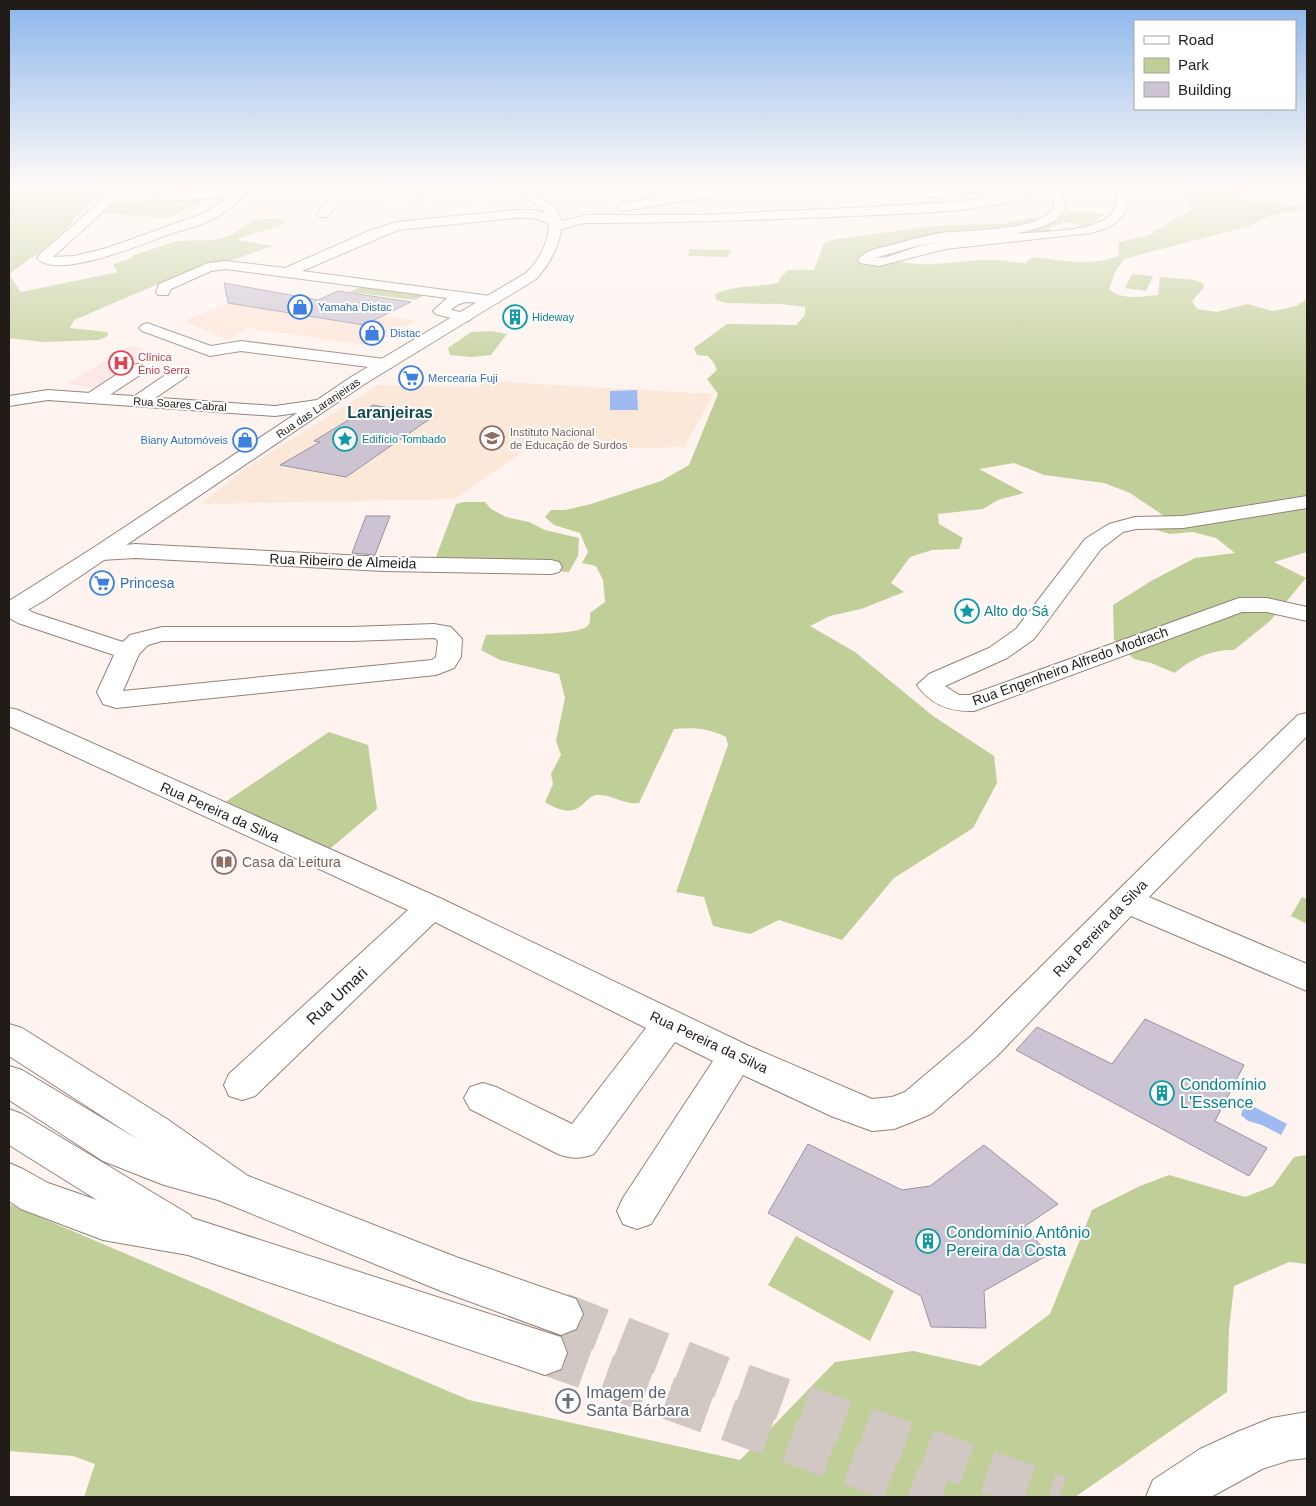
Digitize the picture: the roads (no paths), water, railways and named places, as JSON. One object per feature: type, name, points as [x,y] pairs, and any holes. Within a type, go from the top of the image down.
[{"type":"street","points":[[48,254],[44,258],[52,261],[97,254]]},
{"type":"street","points":[[286,273],[328,254]]},
{"type":"street","name":"Rua das Laranjeiras","points":[[129,545],[324,404],[384,364],[465,317],[535,273],[545,254]]},
{"type":"street","points":[[872,254],[865,260],[874,262],[886,261],[912,254]]},
{"type":"street","points":[[163,292],[164,287],[214,265],[226,265],[493,300]]},
{"type":"street","points":[[465,317],[441,311],[449,303],[467,296]]},
{"type":"street","points":[[147,328],[210,351],[241,346],[351,358],[384,364]]},
{"type":"street","points":[[100,394],[136,369]]},
{"type":"street","points":[[146,396],[180,373]]},
{"type":"street","name":"Rua Soares Cabral","points":[[9,401],[35,396],[100,394],[146,396],[275,411],[324,404]]},
{"type":"street","points":[[275,411],[291,415],[298,422]]},
{"type":"street","name":"Rua Engenheiro Alfredo Modrach","points":[[1307,502],[1171,524],[1136,523],[1116,528],[1094,544],[1025,634],[998,653],[938,679],[930,685],[936,694],[951,702],[974,703],[1239,605],[1267,605],[1307,614]]},
{"type":"street","name":"Rua Ribeiro de Almeida","points":[[10,610],[36,596],[101,553],[129,545],[384,564],[551,567]]},
{"type":"street","points":[[10,610],[26,618],[128,652]]},
{"type":"street","points":[[434,631],[442,632],[450,639],[449,660],[436,667],[116,700],[112,698],[110,692],[128,652],[139,640],[162,634],[352,634],[434,631]]},
{"type":"street","name":"Rua Pereira da Silva","points":[[9,716],[431,907],[736,1056],[844,1105],[872,1115],[894,1113],[918,1103],[984,1046],[1307,721]]},
{"type":"street","points":[[1127,901],[1307,978]]},
{"type":"street","name":"Rua Umari","points":[[242,1085],[431,907]]},
{"type":"street","points":[[483,1098],[572,1142],[580,1142],[669,1024]]},
{"type":"street","points":[[9,1038],[154,1130],[234,1188]]},
{"type":"street","points":[[637,1212],[736,1056]]},
{"type":"street","points":[[9,1081],[118,1149],[164,1168],[234,1188],[456,1277],[561,1314]]},
{"type":"street","points":[[9,1125],[188,1236]]},
{"type":"street","points":[[9,1181],[35,1196],[103,1221],[188,1236],[545,1353]]},
{"type":"street","points":[[1170,1497],[1249,1449],[1294,1435],[1307,1435]]},
{"type":"water","points":[[637,390],[638,410],[610,410],[610,391]]},
{"type":"water","points":[[1245,1102],[1287,1124],[1281,1135],[1262,1125],[1248,1121],[1241,1115]]},
{"type":"tunnel","points":[[561,1314],[736,1383],[1059,1497]]},
{"type":"tunnel","points":[[545,1353],[942,1497]]},
{"type":"place","name":"Yamaha Distac","points":[[300,307]]},
{"type":"place","name":"Hideway","points":[[515,317]]},
{"type":"place","name":"Distac","points":[[372,333]]},
{"type":"place","name":"Clínica Ênio Serra","points":[[121,363]]},
{"type":"place","name":"Mercearia Fuji","points":[[411,378]]},
{"type":"place","name":"Instituto Nacional de Educação de Surdos","points":[[492,438]]},
{"type":"place","name":"Edifício Tombado","points":[[345,439]]},
{"type":"place","name":"Biany Automóveis","points":[[245,440]]},
{"type":"place","name":"Princesa","points":[[102,583]]},
{"type":"place","name":"Alto do Sá","points":[[967,611]]},
{"type":"place","name":"Casa da Leitura","points":[[224,862]]},
{"type":"place","name":"Condomínio L'Essence","points":[[1162,1093]]},
{"type":"place","name":"Condomínio Antônio Pereira da Costa","points":[[928,1241]]},
{"type":"place","name":"Imagem de Santa Bárbara","points":[[568,1401]]},
{"type":"district","name":"Laranjeiras","points":[[390,412]]}]
